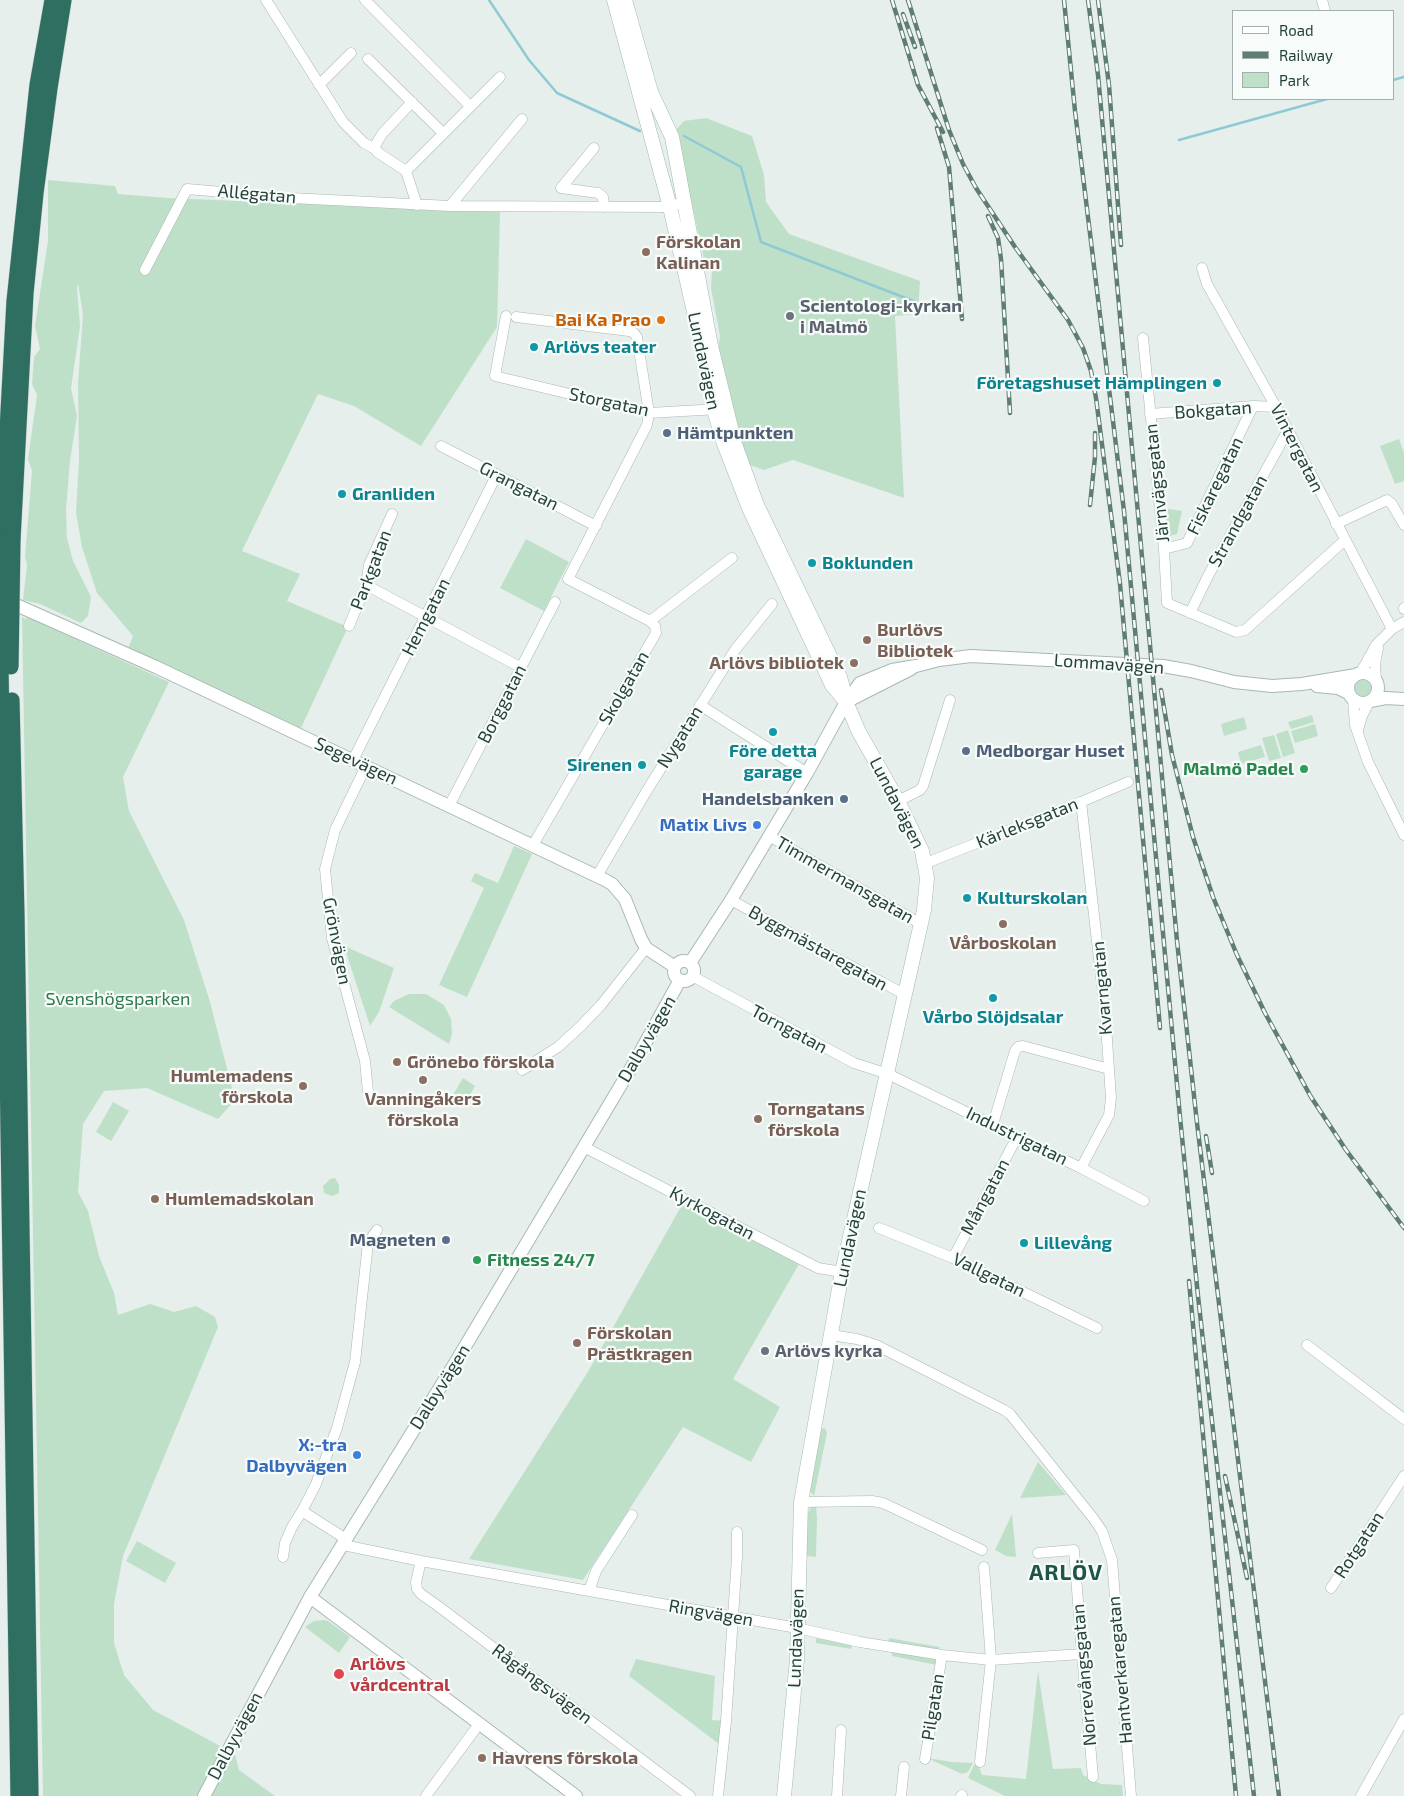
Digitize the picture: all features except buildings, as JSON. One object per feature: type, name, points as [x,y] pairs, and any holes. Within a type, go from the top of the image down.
[{"type":"highway","points":[[18,1796],[6,667],[7,540],[14,301],[37,84],[52,0]]},
{"type":"highway","points":[[7,540],[26,293],[36,193],[64,0]]},
{"type":"highway","points":[[6,667],[18,915],[31,1796]]},
{"type":"main road","name":"Lundavägen","points":[[614,0],[670,207],[706,365],[719,408],[735,444],[757,505],[840,678],[846,702],[860,732],[898,801],[926,863],[927,892],[921,924],[842,1272],[801,1502],[797,1659],[784,1796]]},
{"type":"main road","name":"Lundavägen","points":[[625,0],[651,92],[672,137],[712,346],[719,408]]},
{"type":"street","points":[[364,0],[470,106]]},
{"type":"street","points":[[270,2],[342,122],[364,143],[406,171],[417,205]]},
{"type":"street","points":[[319,85],[351,53]]},
{"type":"street","points":[[368,59],[444,133]]},
{"type":"street","points":[[406,171],[500,77]]},
{"type":"street","points":[[374,149],[375,143],[382,134],[412,102]]},
{"type":"street","points":[[450,206],[522,119]]},
{"type":"street","points":[[594,148],[561,188],[598,193],[603,197],[604,207]]},
{"type":"street","name":"Allégatan","points":[[145,270],[187,189],[450,206],[670,207],[684,201]]},
{"type":"street","name":"Vintergatan","points":[[1202,268],[1208,284],[1276,407],[1392,629]]},
{"type":"street","name":"Storgatan","points":[[649,413],[637,337],[633,332],[511,317],[495,376],[649,413],[719,408]]},
{"type":"street","name":"Järnvägsgatan","points":[[1143,338],[1164,549],[1166,600],[1169,605],[1190,613]]},
{"type":"street","name":"Bokgatan","points":[[1150,414],[1253,406],[1276,407]]},
{"type":"street","name":"Fiskaregatan","points":[[1164,549],[1187,543],[1253,406]]},
{"type":"street","points":[[649,413],[647,425],[568,579],[650,621],[732,558]]},
{"type":"street","name":"Strandgatan","points":[[1190,613],[1208,576],[1288,430]]},
{"type":"street","name":"Grangatan","points":[[441,446],[596,526]]},
{"type":"street","name":"Hemgatan","points":[[353,760],[498,474]]},
{"type":"street","points":[[1336,524],[1387,500],[1392,504],[1404,525]]},
{"type":"street","name":"Parkgatan","points":[[350,626],[366,585],[369,565],[392,514]]},
{"type":"street","points":[[1190,613],[1236,632],[1249,628],[1345,540]]},
{"type":"street","points":[[366,585],[520,667]]},
{"type":"street","name":"Segevägen","points":[[0,598],[156,666],[612,884],[625,899],[646,948]]},
{"type":"street","name":"Borggatan","points":[[449,806],[555,602]]},
{"type":"street","name":"Nygatan","points":[[597,876],[735,650],[772,604]]},
{"type":"street","name":"Skolgatan","points":[[533,845],[656,633],[656,626],[650,621]]},
{"type":"street","points":[[1404,622],[1392,629],[1383,638],[1373,650],[1358,675],[1349,683],[1357,733],[1368,762],[1404,835]]},
{"type":"street","points":[[1357,733],[1362,716],[1376,694],[1375,664],[1378,648],[1383,638]]},
{"type":"street","name":"Lommavägen","points":[[846,702],[860,683],[892,670],[949,658],[971,656],[1163,666],[1234,682],[1272,686],[1302,684],[1358,675],[1370,676],[1385,688],[1404,698]]},
{"type":"street","name":"Lommavägen","points":[[1302,684],[1338,688],[1361,703],[1386,698],[1404,698]]},
{"type":"street","points":[[898,801],[920,790],[923,786],[950,700]]},
{"type":"street","points":[[690,963],[731,900],[807,773],[846,702]]},
{"type":"street","points":[[700,705],[807,773]]},
{"type":"street","name":"Grönvägen","points":[[366,766],[335,830],[325,869],[332,938],[365,1061],[368,1092]]},
{"type":"street","name":"Kärleksgatan","points":[[926,863],[1128,782]]},
{"type":"street","name":"Kvarngatan","points":[[1081,802],[1096,927],[1111,1098],[1109,1115],[1081,1168]]},
{"type":"street","name":"Timmermansgatan","points":[[769,836],[921,924]]},
{"type":"street","name":"Byggmästaregatan","points":[[731,900],[906,995]]},
{"type":"street","points":[[522,1070],[558,1047],[582,1026],[646,948],[675,967]]},
{"type":"street","points":[[682,962],[690,963],[694,969],[686,978],[675,974],[675,967],[682,962]]},
{"type":"street","name":"Torngatan","points":[[686,978],[854,1063],[888,1074]]},
{"type":"street","name":"Dalbyvägen","points":[[204,1796],[310,1597],[454,1365],[636,1058],[686,978]]},
{"type":"street","points":[[993,1124],[1018,1046],[1109,1069]]},
{"type":"street","name":"Industrigatan","points":[[888,1074],[993,1124],[1144,1201]]},
{"type":"street","name":"Mångatan","points":[[953,1258],[1018,1137]]},
{"type":"street","name":"Kyrkogatan","points":[[584,1147],[818,1268],[842,1272]]},
{"type":"street","name":"Vallgatan","points":[[878,1228],[953,1258],[1097,1328]]},
{"type":"street","points":[[283,1556],[288,1535],[316,1484],[330,1448],[349,1386],[355,1360],[368,1243],[377,1230]]},
{"type":"street","name":"Hantverkaregatan","points":[[832,1335],[857,1339],[876,1345],[1004,1410],[1014,1419],[1102,1531],[1112,1560],[1131,1796]]},
{"type":"street","points":[[1308,1345],[1404,1419]]},
{"type":"street","name":"Rotgatan","points":[[1331,1588],[1404,1476]]},
{"type":"street","points":[[801,1502],[872,1501],[883,1503],[982,1550]]},
{"type":"street","points":[[302,1511],[344,1542]]},
{"type":"street","points":[[589,1591],[596,1570],[632,1515]]},
{"type":"street","points":[[718,1796],[726,1721],[737,1532]]},
{"type":"street","name":"Ringvägen","points":[[344,1542],[421,1561],[797,1628],[860,1642],[942,1655],[991,1660],[1082,1654]]},
{"type":"street","name":"Norrevångsgatan","points":[[1038,1553],[1074,1550],[1094,1777]]},
{"type":"street","name":"Rågångsvägen","points":[[421,1561],[416,1582],[417,1589],[421,1594],[690,1796]]},
{"type":"street","points":[[980,1762],[991,1660],[984,1567]]},
{"type":"street","points":[[310,1597],[576,1796]]},
{"type":"street","name":"Pilgatan","points":[[925,1759],[942,1655]]},
{"type":"street","points":[[1362,1796],[1404,1719]]},
{"type":"street","points":[[426,1796],[479,1724]]},
{"type":"street","points":[[837,1796],[841,1730]]},
{"type":"street","points":[[901,1796],[904,1767]]},
{"type":"green space","points":[[706,118],[752,136],[764,175],[766,202],[789,234],[920,281],[918,314],[895,316],[904,498],[793,460],[764,470],[747,464],[717,357],[720,336],[711,288],[712,270],[705,264],[676,130],[684,121]]},
{"type":"green space","points":[[48,180],[115,186],[118,194],[168,198],[500,212],[497,327],[421,446],[354,406],[318,394],[242,551],[300,574],[287,601],[348,627],[301,728],[128,649],[133,636],[97,593],[82,547],[76,513],[79,460],[78,383],[83,315],[78,283],[80,326],[71,388],[77,416],[70,461],[66,510],[67,538],[73,561],[91,597],[88,616],[81,623],[40,604],[23,600],[27,565],[25,557],[32,471],[28,459],[37,395],[32,384],[34,357],[40,349],[35,326],[48,241]]},
{"type":"green space","points":[[1399,439],[1404,453],[1404,481],[1395,484],[1380,446]]},
{"type":"green space","points":[[1163,508],[1182,511],[1177,534],[1165,537]]},
{"type":"green space","points":[[526,539],[569,562],[544,611],[500,588]]},
{"type":"green space","name":"Svenshögsparken","points":[[22,617],[26,619],[27,617],[169,682],[123,777],[129,811],[184,920],[210,1002],[235,1100],[218,1119],[147,1088],[104,1091],[83,1124],[78,1192],[88,1211],[99,1256],[114,1293],[118,1315],[150,1304],[174,1312],[196,1306],[215,1317],[218,1327],[123,1556],[114,1604],[114,1643],[124,1675],[153,1710],[235,1754],[239,1770],[275,1796],[43,1796]]},
{"type":"green space","points":[[1360,680],[1366,680],[1371,685],[1369,694],[1360,696],[1355,691],[1355,685]]},
{"type":"green space","points":[[1312,715],[1314,722],[1291,729],[1288,722]]},
{"type":"green space","points":[[1244,717],[1247,729],[1224,736],[1221,724]]},
{"type":"green space","points":[[1315,724],[1318,736],[1295,743],[1291,731]]},
{"type":"green space","points":[[1288,730],[1295,753],[1283,757],[1276,734]]},
{"type":"green space","points":[[1274,735],[1281,758],[1269,761],[1262,738]]},
{"type":"green space","points":[[1261,745],[1265,757],[1241,764],[1238,752]]},
{"type":"green space","points":[[514,846],[532,854],[467,997],[439,985],[484,888],[471,881],[475,873],[498,883]]},
{"type":"green space","points":[[344,946],[394,968],[379,1012],[370,1026]]},
{"type":"green space","points":[[409,994],[426,994],[444,1005],[451,1019],[452,1034],[449,1044],[389,1007],[394,1001]]},
{"type":"green space","points":[[463,1078],[475,1086],[466,1102],[453,1095]]},
{"type":"green space","points":[[113,1102],[129,1111],[111,1141],[96,1132]]},
{"type":"green space","points":[[335,1178],[339,1185],[339,1193],[332,1196],[324,1193],[323,1186],[330,1179]]},
{"type":"green space","points":[[683,1203],[799,1264],[733,1379],[780,1407],[751,1462],[683,1427],[583,1580],[469,1559],[589,1370]]},
{"type":"green space","points":[[825,1428],[827,1433],[814,1496],[810,1491],[820,1429]]},
{"type":"green space","points":[[1038,1462],[1066,1495],[1020,1498]]},
{"type":"green space","points":[[816,1505],[816,1557],[806,1555],[808,1513],[811,1507]]},
{"type":"green space","points":[[1012,1514],[1016,1557],[1006,1556],[995,1550]]},
{"type":"green space","points":[[137,1541],[176,1563],[165,1583],[126,1561]]},
{"type":"green space","points":[[324,1620],[350,1637],[339,1653],[305,1627],[314,1621]]},
{"type":"green space","points":[[816,1638],[850,1644],[852,1645],[851,1649],[816,1643]]},
{"type":"green space","points":[[889,1638],[940,1647],[938,1651],[888,1642]]},
{"type":"green space","points":[[892,1652],[935,1659],[937,1665],[892,1656]]},
{"type":"green space","points":[[636,1659],[715,1676],[712,1720],[726,1721],[723,1747],[629,1676]]},
{"type":"green space","points":[[1038,1671],[1053,1769],[1081,1768],[1083,1775],[1101,1784],[1122,1785],[1123,1796],[1005,1796],[968,1778],[974,1765],[978,1764],[982,1775],[1026,1779]]},
{"type":"green space","points":[[927,1758],[973,1763],[968,1772],[962,1774]]},
{"type":"waterway","points":[[489,0],[529,60],[557,93],[640,131]]},
{"type":"waterway","points":[[1394,80],[1404,77]]},
{"type":"waterway","points":[[1179,140],[1323,100]]},
{"type":"waterway","points":[[684,136],[741,167],[761,242],[921,304]]},
{"type":"railway","points":[[892,0],[918,85],[943,132]]},
{"type":"railway","points":[[908,0],[949,130],[963,164],[976,188],[1015,247],[1068,320],[1083,348],[1091,371],[1120,584],[1160,1028]]},
{"type":"railway","points":[[1064,0],[1075,111],[1124,511],[1198,1296],[1254,1796]]},
{"type":"railway","points":[[1088,0],[1098,75],[1177,941],[1197,1123],[1279,1796]]},
{"type":"railway","points":[[1098,0],[1109,85],[1121,245]]},
{"type":"railway","points":[[903,14],[915,47]]},
{"type":"railway","points":[[937,128],[949,167],[962,319]]},
{"type":"railway","points":[[988,216],[998,238],[1001,259],[1010,413]]},
{"type":"railway","points":[[1090,505],[1095,457],[1095,433]]},
{"type":"railway","points":[[1161,690],[1172,755],[1193,837],[1213,897],[1237,955],[1265,1013],[1311,1097],[1346,1150],[1404,1228]]},
{"type":"railway","points":[[1206,1136],[1212,1173]]},
{"type":"railway","points":[[1189,1281],[1236,1796]]},
{"type":"railway","points":[[1225,1476],[1247,1578]]},
{"type":"place","name":"Förskolan Kalinan","points":[[646,252]]},
{"type":"place","name":"Scientologi-kyrkan i Malmö","points":[[790,316]]},
{"type":"place","name":"Bai Ka Prao","points":[[661,320]]},
{"type":"place","name":"Arlövs teater","points":[[534,347]]},
{"type":"place","name":"Företagshuset Hämplingen","points":[[1217,383]]},
{"type":"place","name":"Hämtpunkten","points":[[667,433]]},
{"type":"place","name":"Granliden","points":[[342,494]]},
{"type":"place","name":"Boklunden","points":[[812,563]]},
{"type":"place","name":"Burlövs Bibliotek","points":[[867,640]]},
{"type":"place","name":"Arlövs bibliotek","points":[[854,663]]},
{"type":"place","name":"Före detta garage","points":[[773,732]]},
{"type":"place","name":"Medborgar Huset","points":[[966,751]]},
{"type":"place","name":"Sirenen","points":[[642,765]]},
{"type":"place","name":"Malmö Padel","points":[[1304,769]]},
{"type":"place","name":"Handelsbanken","points":[[844,799]]},
{"type":"place","name":"Matix Livs","points":[[757,825]]},
{"type":"place","name":"Kulturskolan","points":[[967,898]]},
{"type":"place","name":"Vårboskolan","points":[[1003,924]]},
{"type":"place","name":"Vårbo Slöjdsalar","points":[[993,998]]},
{"type":"place","name":"Grönebo förskola","points":[[397,1062]]},
{"type":"place","name":"Vanningåkers förskola","points":[[423,1080]]},
{"type":"place","name":"Humlemadens förskola","points":[[303,1086]]},
{"type":"place","name":"Torngatans förskola","points":[[758,1119]]},
{"type":"place","name":"Humlemadskolan","points":[[155,1199]]},
{"type":"place","name":"Magneten","points":[[446,1240]]},
{"type":"place","name":"Lillevång","points":[[1024,1243]]},
{"type":"place","name":"Fitness 24/7","points":[[477,1260]]},
{"type":"place","name":"Förskolan Prästkragen","points":[[577,1343]]},
{"type":"place","name":"Arlövs kyrka","points":[[765,1351]]},
{"type":"place","name":"X:-tra Dalbyvägen","points":[[357,1455]]},
{"type":"place","name":"Arlövs vårdcentral","points":[[339,1674]]},
{"type":"place","name":"Havrens förskola","points":[[482,1758]]},
{"type":"district","name":"ARLÖV","points":[[1066,1573]]}]
